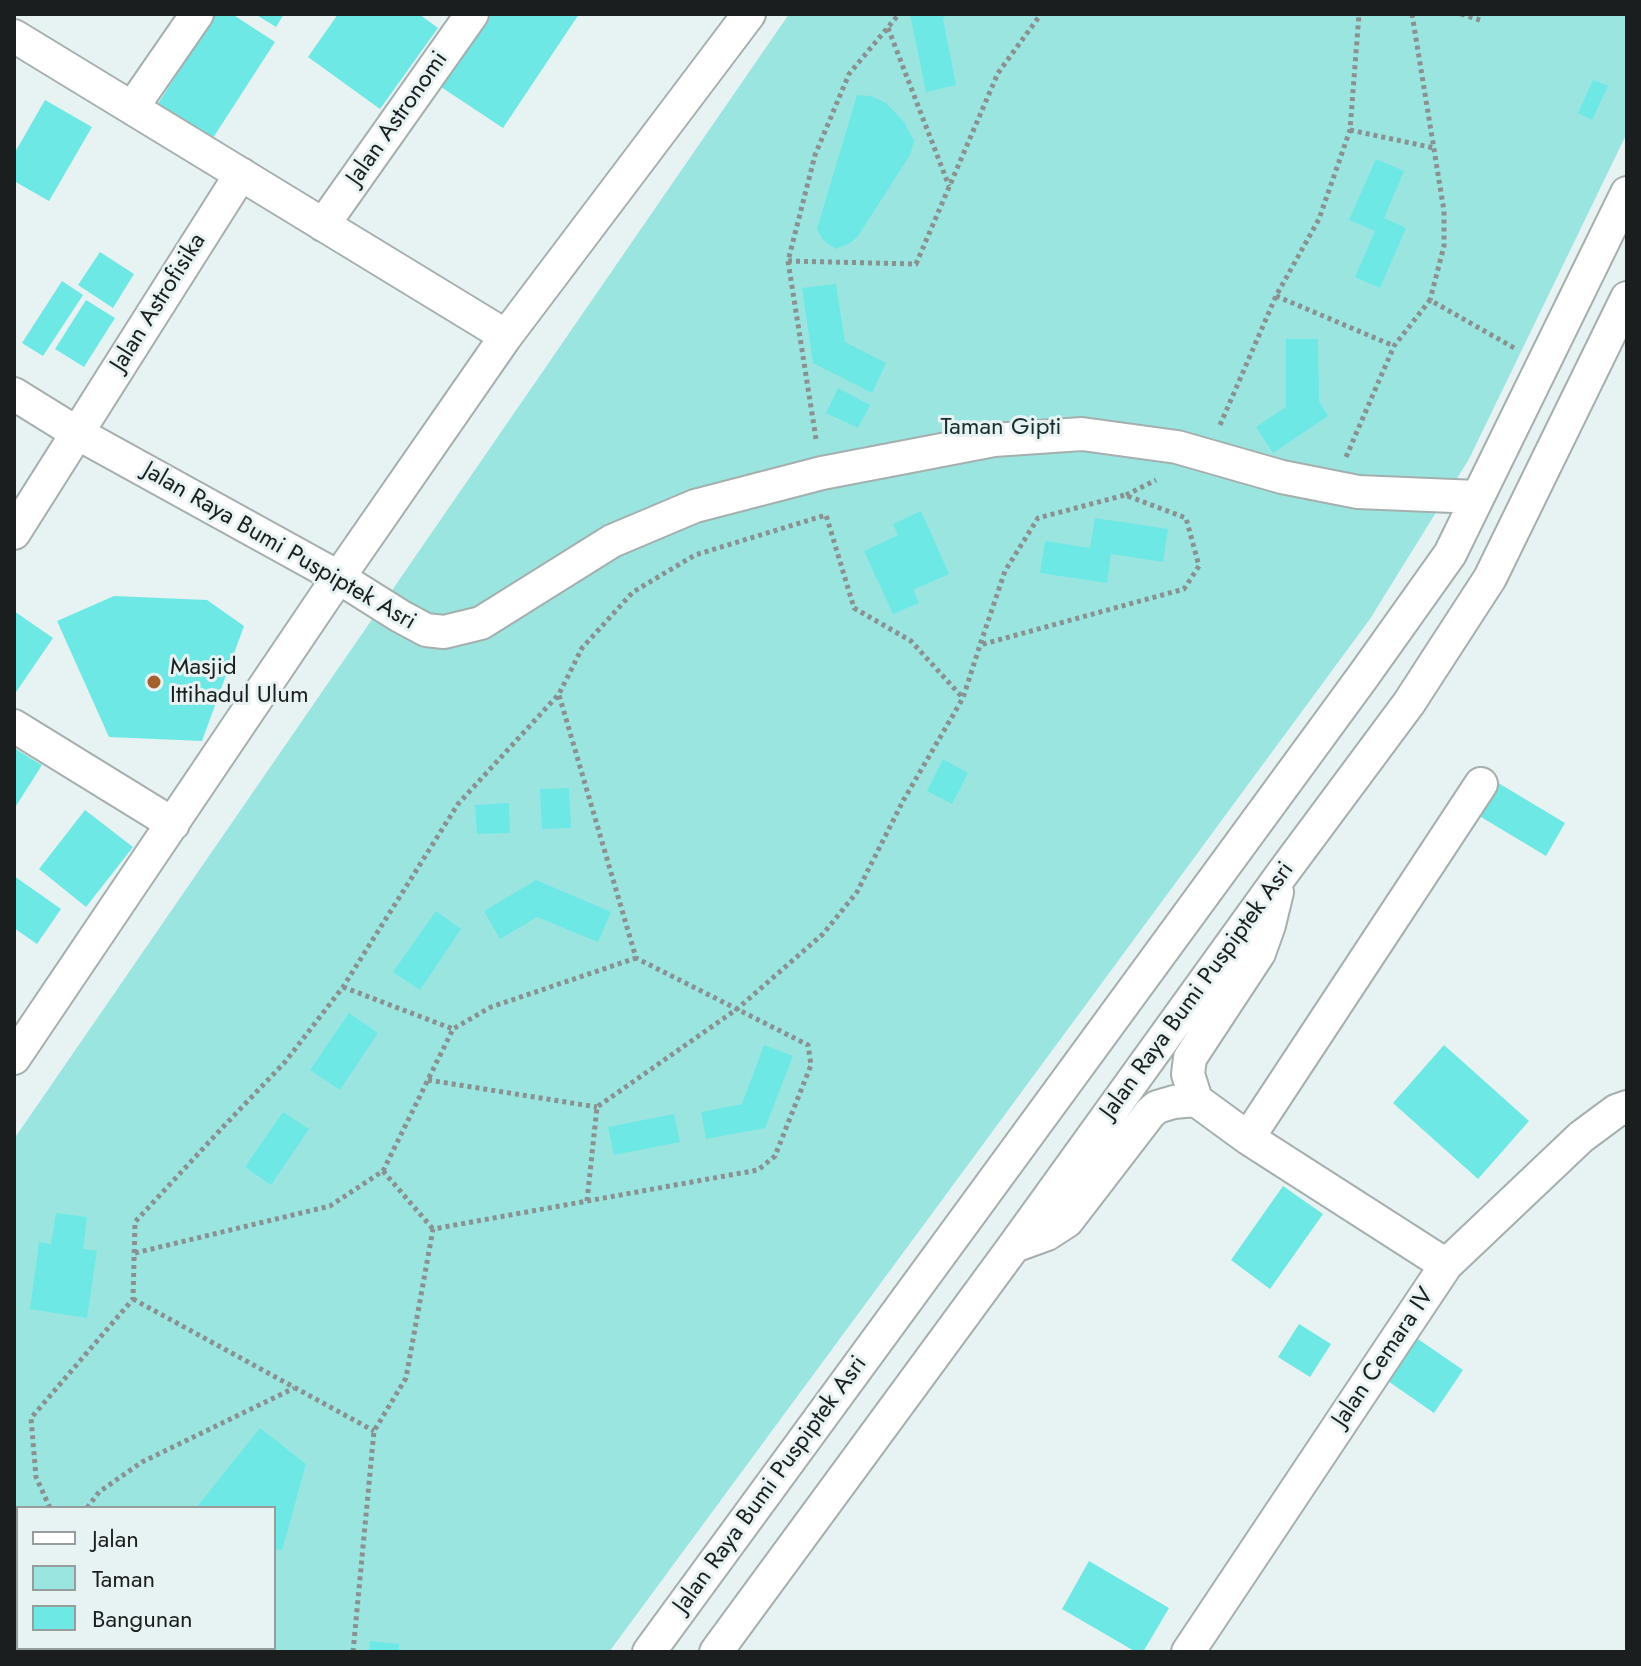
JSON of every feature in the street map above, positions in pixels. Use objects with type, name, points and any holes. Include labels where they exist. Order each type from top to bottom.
[{"type":"street","points":[[132,108],[197,14]]},
{"type":"street","name":"Jalan Astronomi","points":[[323,225],[472,14]]},
{"type":"street","points":[[14,1058],[338,577],[506,336],[749,14]]},
{"type":"street","points":[[14,36],[506,336]]},
{"type":"street","name":"Jalan Astrofisika","points":[[14,533],[241,174]]},
{"type":"street","name":"Jalan Raya Bumi Puspiptek Asri","points":[[649,1652],[1450,554],[1627,193]]},
{"type":"street","name":"Jalan Raya Bumi Puspiptek Asri","points":[[716,1652],[1409,703],[1490,578],[1627,298]]},
{"type":"street","points":[[1536,377],[1571,412]]},
{"type":"street","name":"Jalan Raya Bumi Puspiptek Asri","points":[[14,394],[77,433],[338,577],[426,630],[444,632],[481,623],[612,541],[695,506],[822,473],[994,440],[1082,434],[1177,447],[1282,477],[1358,492],[1477,497]]},
{"type":"street","points":[[14,726],[173,824]]},
{"type":"street","points":[[1248,1138],[1481,784]]},
{"type":"street","points":[[1282,874],[1259,953],[1190,1058],[1188,1074],[1196,1100],[1248,1138],[1446,1265]]},
{"type":"street","points":[[1014,1246],[1047,1234],[1067,1221],[1157,1107],[1196,1100]]},
{"type":"street","name":"Jalan Cemara IV","points":[[1188,1652],[1446,1265],[1581,1137],[1616,1111],[1627,1107]]},
{"type":"path","points":[[899,14],[849,74],[815,155],[788,261],[826,515],[854,608],[911,641],[963,698]]},
{"type":"path","points":[[788,261],[916,264],[998,73],[1041,14]]},
{"type":"path","points":[[1207,455],[1276,296],[1319,219],[1350,130],[1359,14]]},
{"type":"path","points":[[1333,487],[1394,346],[1430,300],[1444,246],[1444,211],[1412,14]]},
{"type":"path","points":[[1461,14],[1480,20]]},
{"type":"path","points":[[888,28],[949,186]]},
{"type":"path","points":[[1350,130],[1434,148]]},
{"type":"path","points":[[1276,296],[1394,346]]},
{"type":"path","points":[[1430,300],[1536,377]]},
{"type":"path","points":[[428,1080],[597,1107],[737,1009],[823,934],[857,892],[903,801],[963,698],[980,645],[1005,571],[1038,518],[1125,495],[1186,518],[1199,566],[1184,589],[980,645]]},
{"type":"path","points":[[49,1506],[36,1477],[31,1418],[133,1299],[135,1222],[285,1062],[343,987],[458,804],[559,694],[582,648],[633,592],[695,555],[826,515]]},
{"type":"path","points":[[559,694],[636,958]]},
{"type":"path","points":[[135,1253],[330,1206],[383,1171],[453,1029],[491,1007],[636,958],[808,1045],[811,1065],[775,1156],[758,1170],[433,1229]]},
{"type":"path","points":[[343,987],[453,1029]]},
{"type":"path","points":[[587,1201],[597,1107]]},
{"type":"path","points":[[383,1171],[433,1229]]},
{"type":"path","points":[[353,1652],[374,1431],[406,1378],[433,1229]]},
{"type":"path","points":[[133,1299],[374,1431]]},
{"type":"path","points":[[88,1506],[99,1492],[142,1462],[294,1388]]},
{"type":"green space","name":"Taman Gipti","points":[[789,14],[1627,14],[1627,133],[1469,459],[1370,619],[609,1652],[14,1652],[14,1139]]},
{"type":"building","points":[[216,14],[232,14],[275,42],[211,141],[157,105]]},
{"type":"building","points":[[255,14],[284,14],[276,27]]},
{"type":"building","points":[[338,14],[419,14],[438,28],[380,109],[308,57]]},
{"type":"building","points":[[489,14],[579,14],[503,128],[441,87]]},
{"type":"building","points":[[910,14],[947,14],[943,19],[956,85],[926,92]]},
{"type":"building","points":[[1593,80],[1608,86],[1592,120],[1578,113]]},
{"type":"building","points":[[857,95],[871,96],[886,103],[904,122],[914,141],[910,155],[858,236],[836,249],[823,240],[817,229]]},
{"type":"building","points":[[45,100],[92,127],[49,201],[14,181],[14,154]]},
{"type":"building","points":[[1376,159],[1404,171],[1384,218],[1406,228],[1380,288],[1355,277],[1375,231],[1349,220]]},
{"type":"building","points":[[100,252],[134,274],[113,308],[78,285]]},
{"type":"building","points":[[62,281],[83,295],[43,356],[22,343]]},
{"type":"building","points":[[836,284],[845,342],[886,363],[872,393],[813,363],[802,288]]},
{"type":"building","points":[[86,300],[115,318],[84,367],[55,349]]},
{"type":"building","points":[[1286,339],[1318,339],[1319,401],[1328,416],[1273,453],[1256,427],[1286,407]]},
{"type":"building","points":[[838,388],[870,405],[858,428],[826,413]]},
{"type":"building","points":[[921,511],[949,574],[913,590],[919,603],[893,614],[864,551],[898,535],[893,524]]},
{"type":"building","points":[[1095,518],[1168,529],[1163,562],[1111,554],[1107,583],[1040,573],[1045,541],[1090,548]]},
{"type":"building","name":"Masjid Ittihadul Ulum","points":[[114,596],[207,600],[244,626],[202,741],[109,737],[57,621]]},
{"type":"building","points":[[14,611],[53,638],[14,695]]},
{"type":"building","points":[[14,748],[42,765],[14,809]]},
{"type":"building","points":[[943,759],[968,773],[952,804],[927,791]]},
{"type":"building","points":[[1490,778],[1565,823],[1546,856],[1471,811]]},
{"type":"building","points":[[569,788],[571,828],[542,829],[540,789]]},
{"type":"building","points":[[509,803],[510,833],[477,834],[475,805]]},
{"type":"building","points":[[85,810],[133,847],[86,907],[39,869]]},
{"type":"building","points":[[14,876],[61,909],[37,944],[14,928]]},
{"type":"building","points":[[536,880],[611,912],[598,942],[537,917],[500,939],[484,911]]},
{"type":"building","points":[[436,911],[461,929],[420,990],[393,972]]},
{"type":"building","points":[[349,1013],[378,1033],[340,1090],[310,1070]]},
{"type":"building","points":[[764,1045],[793,1056],[765,1128],[706,1139],[701,1112],[742,1104]]},
{"type":"building","points":[[1444,1045],[1529,1121],[1478,1179],[1393,1103]]},
{"type":"building","points":[[283,1112],[309,1129],[271,1185],[245,1167]]},
{"type":"building","points":[[674,1114],[680,1142],[614,1155],[608,1127]]},
{"type":"building","points":[[1283,1186],[1323,1214],[1270,1289],[1231,1260]]},
{"type":"building","points":[[56,1213],[87,1217],[83,1249],[97,1251],[87,1318],[30,1309],[39,1242],[51,1244]]},
{"type":"building","points":[[1299,1324],[1331,1344],[1310,1377],[1278,1357]]},
{"type":"building","points":[[1415,1337],[1463,1370],[1434,1413],[1385,1379]]},
{"type":"building","points":[[260,1428],[306,1464],[282,1550],[276,1549],[276,1506],[198,1506]]},
{"type":"building","points":[[1089,1561],[1169,1608],[1143,1652],[1136,1652],[1062,1609]]},
{"type":"building","points":[[370,1641],[399,1644],[399,1652],[369,1652]]},
{"type":"place","name":"Masjid Ittihadul Ulum","points":[[154,682]]}]
